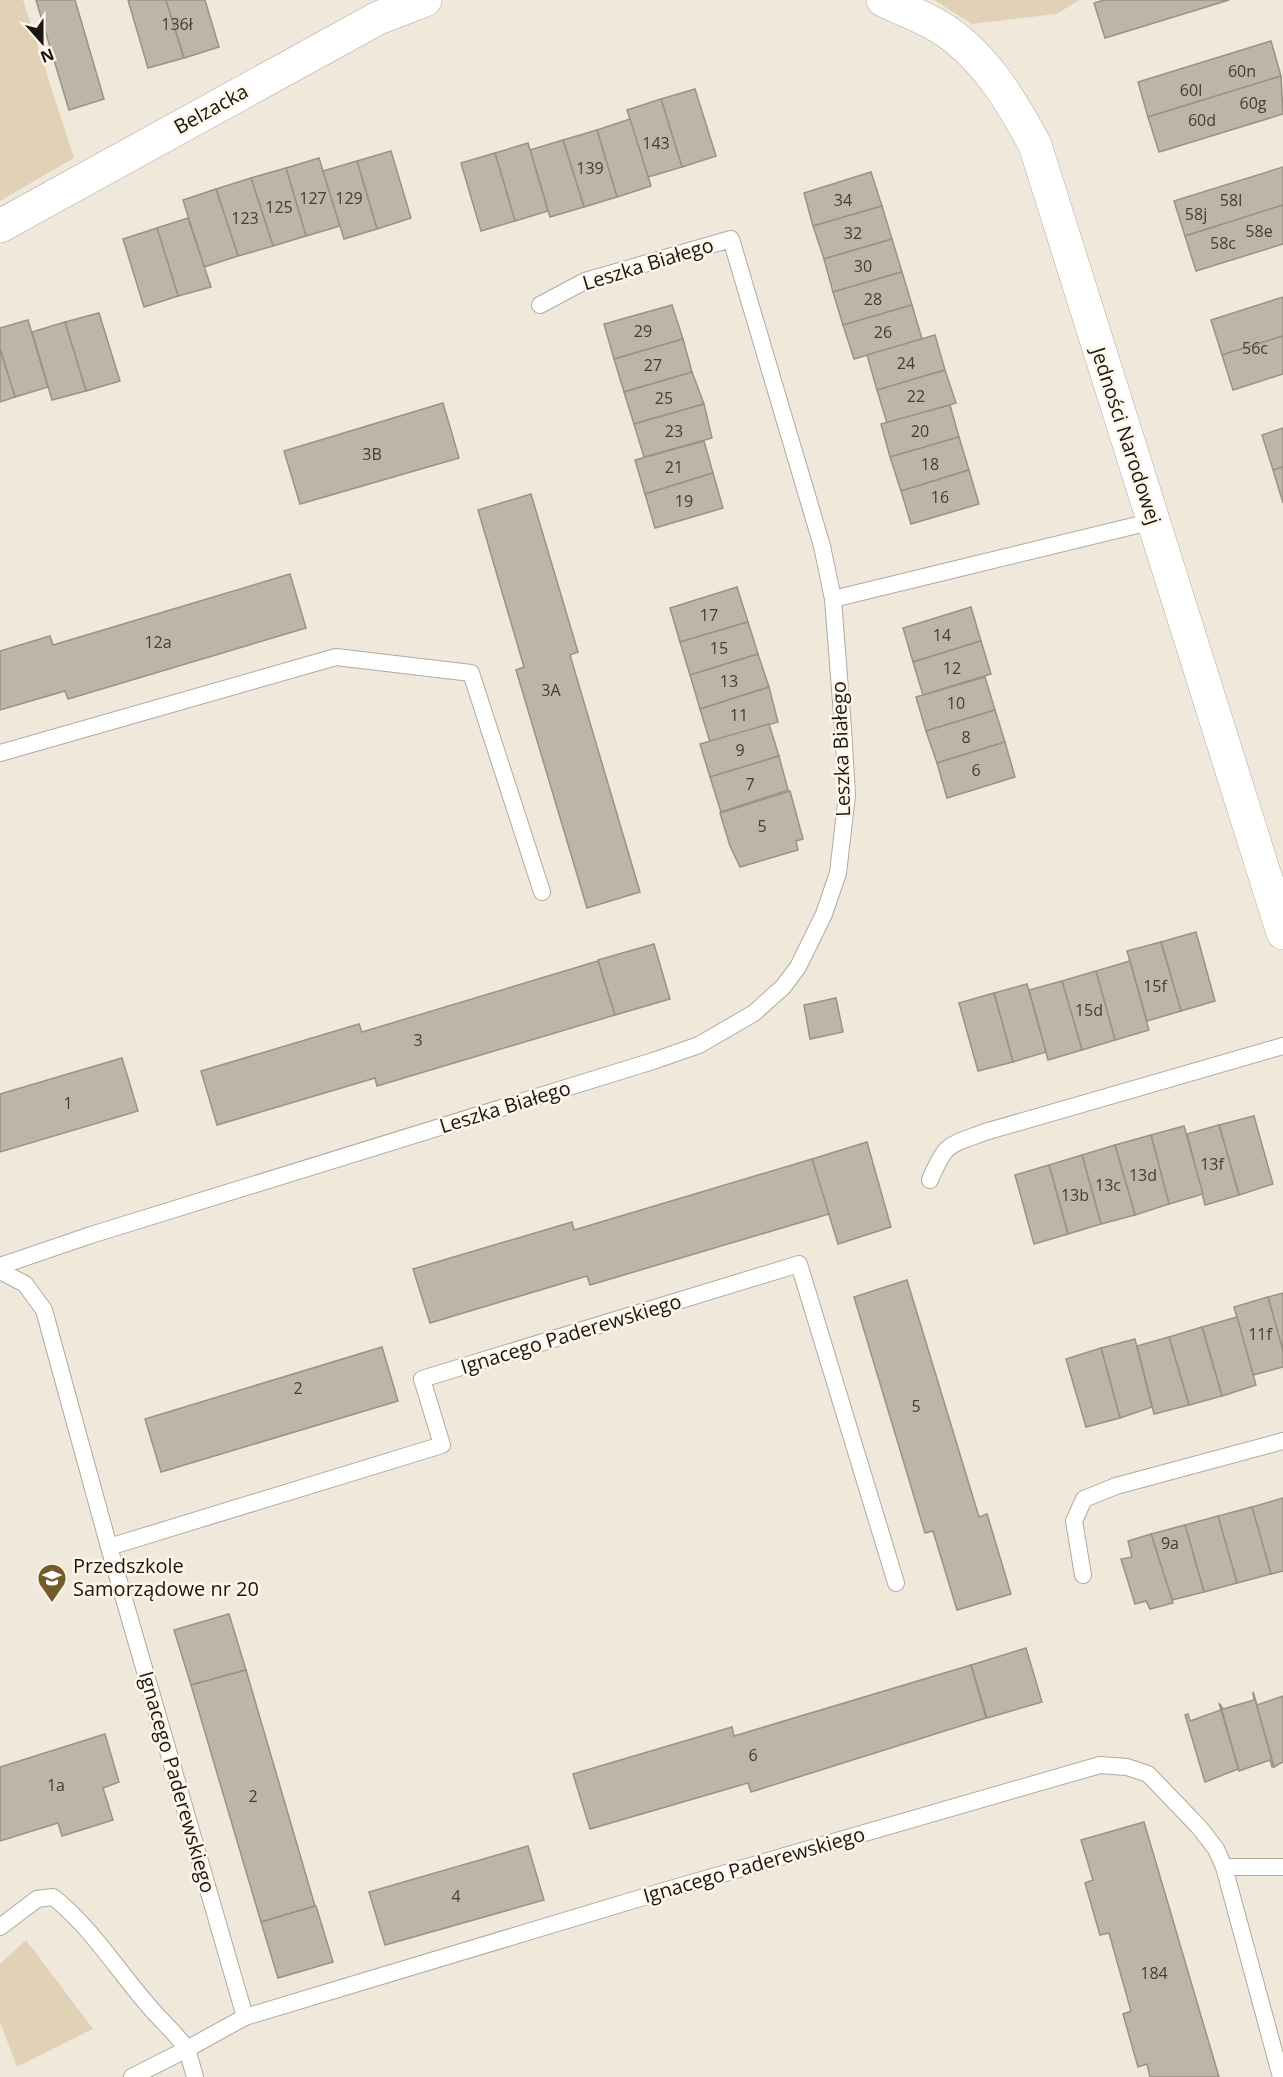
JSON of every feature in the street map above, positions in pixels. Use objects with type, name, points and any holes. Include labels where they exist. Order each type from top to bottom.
[{"type":"street","name":"Belzacka","points":[[0,226],[378,18],[425,0]]},
{"type":"street","name":"Jedności Narodowej","points":[[883,0],[939,27],[988,69],[1008,97],[1035,145],[1090,327],[1154,521],[1283,933]]},
{"type":"lane","name":"Leszka Białego","points":[[0,1266],[91,1235],[699,1045],[754,1013],[783,987],[798,967],[824,914],[838,873],[846,795],[833,599],[822,546],[731,238],[585,281],[540,306]]},
{"type":"lane","points":[[833,599],[1154,521]]},
{"type":"lane","points":[[0,753],[336,657],[471,673],[542,892]]},
{"type":"lane","points":[[930,1180],[943,1151],[958,1142],[985,1132],[1283,1046]]},
{"type":"lane","name":"Ignacego Paderewskiego","points":[[109,1547],[442,1445],[422,1379],[799,1264],[896,1583]]},
{"type":"lane","name":"Ignacego Paderewskiego","points":[[0,1271],[25,1284],[44,1310],[109,1547],[245,2017]]},
{"type":"lane","points":[[1083,1575],[1074,1521],[1084,1499],[1116,1486],[1283,1441]]},
{"type":"lane","name":"Ignacego Paderewskiego","points":[[132,2077],[245,2017],[667,1890],[1100,1765],[1127,1767],[1148,1774],[1199,1827],[1216,1849],[1224,1867],[1281,2077]]},
{"type":"lane","points":[[1224,1867],[1283,1867]]},
{"type":"lane","points":[[0,1927],[37,1899],[53,1898],[73,1913],[149,2007],[175,2033],[187,2049],[195,2077]]},
{"type":"shaded area","points":[[0,0],[23,0],[74,158],[0,201]]},
{"type":"shaded area","points":[[934,0],[1080,0],[1056,14],[972,24]]},
{"type":"shaded area","points":[[26,1940],[93,2029],[17,2067],[0,2022],[0,1964]]},
{"type":"building","points":[[36,0],[75,0],[104,99],[69,110]]},
{"type":"building","points":[[128,0],[166,0],[184,58],[148,68]]},
{"type":"building","points":[[166,0],[205,0],[219,47],[184,58]]},
{"type":"building","points":[[1104,0],[1229,0],[1105,38],[1094,3]]},
{"type":"building","points":[[1271,41],[1281,76],[1148,117],[1138,82]]},
{"type":"building","points":[[1281,76],[1283,114],[1159,152],[1148,117]]},
{"type":"building","points":[[695,89],[716,156],[682,167],[661,99]]},
{"type":"building","points":[[661,99],[682,167],[648,177],[627,110]]},
{"type":"building","points":[[630,119],[651,186],[617,197],[597,130]]},
{"type":"building","points":[[597,130],[617,197],[584,207],[563,140]]},
{"type":"building","points":[[563,140],[584,207],[550,217],[530,150]]},
{"type":"building","points":[[528,143],[548,211],[515,221],[495,153]]},
{"type":"building","points":[[391,151],[411,218],[377,229],[357,161]]},
{"type":"building","points":[[495,153],[515,221],[481,231],[461,163]]},
{"type":"building","points":[[319,158],[340,226],[306,236],[286,168]]},
{"type":"building","points":[[357,161],[377,229],[344,239],[323,171]]},
{"type":"building","points":[[1283,167],[1283,205],[1185,236],[1174,201]]},
{"type":"building","points":[[286,168],[306,236],[273,246],[251,178]]},
{"type":"building","points":[[871,172],[882,206],[813,226],[804,193]]},
{"type":"building","points":[[251,178],[273,246],[238,256],[216,189]]},
{"type":"building","points":[[216,189],[238,256],[204,267],[183,200]]},
{"type":"building","points":[[1283,205],[1283,244],[1196,271],[1185,236]]},
{"type":"building","points":[[882,206],[892,239],[824,259],[813,226]]},
{"type":"building","points":[[188,218],[211,287],[178,296],[157,228]]},
{"type":"building","points":[[157,228],[178,296],[144,307],[123,239]]},
{"type":"building","points":[[892,239],[902,272],[833,292],[824,259]]},
{"type":"building","points":[[902,272],[912,305],[843,325],[833,292]]},
{"type":"building","points":[[1283,297],[1283,336],[1222,355],[1211,320]]},
{"type":"building","points":[[672,305],[683,339],[614,359],[604,324]]},
{"type":"building","points":[[912,305],[922,339],[854,359],[843,325]]},
{"type":"building","points":[[99,313],[120,381],[86,391],[65,322]]},
{"type":"building","points":[[28,320],[48,387],[15,397],[0,349],[0,328]]},
{"type":"building","points":[[65,322],[86,391],[52,400],[32,332]]},
{"type":"building","points":[[935,335],[945,370],[877,390],[867,355]]},
{"type":"building","points":[[1283,336],[1283,374],[1233,390],[1222,355]]},
{"type":"building","points":[[683,339],[692,372],[624,392],[614,359]]},
{"type":"building","points":[[0,349],[15,397],[0,402]]},
{"type":"building","points":[[945,370],[956,403],[887,423],[877,390]]},
{"type":"building","points":[[692,372],[704,404],[634,424],[624,392]]},
{"type":"building","points":[[443,403],[459,458],[300,504],[284,451]]},
{"type":"building","points":[[704,404],[712,438],[644,457],[634,424]]},
{"type":"building","points":[[950,405],[959,437],[890,457],[881,424]]},
{"type":"building","points":[[1283,428],[1283,467],[1273,470],[1262,435]]},
{"type":"building","points":[[959,437],[969,470],[901,491],[890,457]]},
{"type":"building","points":[[704,441],[713,473],[645,494],[635,460]]},
{"type":"building","points":[[1283,467],[1283,503],[1273,470]]},
{"type":"building","points":[[969,470],[979,504],[911,524],[901,491]]},
{"type":"building","points":[[713,473],[723,508],[655,528],[645,494]]},
{"type":"building","points":[[531,494],[578,652],[570,655],[640,892],[587,908],[516,670],[524,667],[478,510]]},
{"type":"building","points":[[290,574],[306,628],[68,699],[65,691],[0,710],[0,651],[50,636],[53,645]]},
{"type":"building","points":[[737,587],[748,622],[680,642],[670,608]]},
{"type":"building","points":[[971,607],[981,641],[913,662],[903,628]]},
{"type":"building","points":[[748,622],[758,654],[690,675],[680,642]]},
{"type":"building","points":[[981,641],[991,674],[923,695],[913,662]]},
{"type":"building","points":[[758,654],[769,687],[700,709],[690,675]]},
{"type":"building","points":[[985,677],[995,710],[926,731],[916,697]]},
{"type":"building","points":[[769,687],[778,722],[710,742],[700,709]]},
{"type":"building","points":[[995,710],[1005,742],[937,763],[926,731]]},
{"type":"building","points":[[769,724],[779,756],[710,777],[700,744]]},
{"type":"building","points":[[1005,742],[1015,777],[947,798],[937,763]]},
{"type":"building","points":[[779,756],[788,790],[721,812],[710,777]]},
{"type":"building","points":[[790,791],[803,839],[796,841],[798,850],[740,867],[730,846],[720,813]]},
{"type":"building","points":[[1196,932],[1215,1001],[1181,1011],[1161,942]]},
{"type":"building","points":[[1161,942],[1181,1011],[1147,1021],[1127,951]]},
{"type":"building","points":[[654,944],[670,999],[615,1015],[598,960]]},
{"type":"building","points":[[598,961],[615,1015],[377,1086],[375,1078],[217,1125],[201,1071],[359,1024],[362,1032]]},
{"type":"building","points":[[1130,961],[1149,1030],[1115,1040],[1096,971]]},
{"type":"building","points":[[1096,971],[1115,1040],[1082,1050],[1062,981]]},
{"type":"building","points":[[1062,981],[1082,1050],[1048,1060],[1029,990]]},
{"type":"building","points":[[1027,984],[1046,1052],[1013,1062],[994,993]]},
{"type":"building","points":[[994,993],[1013,1062],[978,1071],[959,1003]]},
{"type":"building","points":[[836,998],[843,1032],[810,1039],[804,1005]]},
{"type":"building","points":[[122,1058],[138,1111],[0,1152],[0,1094]]},
{"type":"building","points":[[1254,1116],[1273,1184],[1239,1195],[1219,1125]]},
{"type":"building","points":[[1219,1125],[1239,1195],[1205,1205],[1187,1134]]},
{"type":"building","points":[[1184,1126],[1203,1194],[1169,1204],[1151,1135]]},
{"type":"building","points":[[1151,1135],[1169,1204],[1135,1215],[1115,1145]]},
{"type":"building","points":[[867,1142],[891,1227],[838,1244],[812,1159]]},
{"type":"building","points":[[1115,1145],[1135,1215],[1101,1224],[1082,1155]]},
{"type":"building","points":[[1082,1155],[1101,1224],[1068,1234],[1049,1165]]},
{"type":"building","points":[[812,1159],[829,1214],[590,1285],[587,1276],[430,1323],[413,1269],[572,1222],[574,1230]]},
{"type":"building","points":[[1049,1165],[1068,1234],[1034,1244],[1015,1175]]},
{"type":"building","points":[[907,1280],[979,1517],[987,1514],[1011,1594],[957,1610],[933,1531],[925,1533],[854,1297]]},
{"type":"building","points":[[1283,1293],[1283,1351],[1268,1297]]},
{"type":"building","points":[[1268,1297],[1283,1351],[1283,1367],[1253,1375],[1234,1307]]},
{"type":"building","points":[[1237,1317],[1256,1385],[1222,1396],[1202,1327]]},
{"type":"building","points":[[1202,1327],[1222,1396],[1189,1405],[1169,1337]]},
{"type":"building","points":[[1169,1337],[1189,1405],[1154,1414],[1137,1346]]},
{"type":"building","points":[[1135,1339],[1152,1407],[1120,1418],[1101,1348]]},
{"type":"building","points":[[382,1347],[398,1401],[161,1472],[145,1419]]},
{"type":"building","points":[[1101,1348],[1120,1418],[1086,1427],[1066,1359]]},
{"type":"building","points":[[1283,1498],[1283,1571],[1271,1574],[1252,1507]]},
{"type":"building","points":[[1252,1507],[1271,1574],[1237,1583],[1218,1516]]},
{"type":"building","points":[[1218,1516],[1237,1583],[1204,1592],[1185,1525]]},
{"type":"building","points":[[1185,1525],[1204,1592],[1172,1600],[1151,1534]]},
{"type":"building","points":[[1151,1534],[1173,1603],[1150,1609],[1146,1601],[1135,1604],[1121,1559],[1132,1557],[1128,1541]]},
{"type":"building","points":[[229,1614],[246,1670],[191,1685],[174,1630]]},
{"type":"building","points":[[1026,1648],[1042,1702],[987,1718],[971,1665]]},
{"type":"building","points":[[971,1665],[986,1718],[751,1792],[748,1783],[590,1829],[573,1774],[732,1727],[734,1736]]},
{"type":"building","points":[[246,1670],[315,1906],[261,1922],[191,1685]]},
{"type":"building","points":[[1253,1692],[1274,1767],[1270,1760],[1239,1771],[1220,1704],[1223,1709],[1254,1700]]},
{"type":"building","points":[[1253,1692],[1257,1705],[1283,1696],[1283,1762],[1274,1767]]},
{"type":"building","points":[[1219,1703],[1239,1771],[1238,1769],[1205,1782],[1185,1715],[1188,1714],[1190,1721],[1221,1710]]},
{"type":"building","points":[[105,1734],[119,1782],[103,1788],[113,1820],[62,1836],[58,1823],[0,1841],[0,1767]]},
{"type":"building","points":[[1144,1822],[1219,2077],[1150,2077],[1147,2064],[1138,2067],[1123,2014],[1131,2011],[1109,1933],[1100,1935],[1085,1883],[1093,1880],[1081,1840]]},
{"type":"building","points":[[528,1846],[544,1900],[385,1945],[369,1892]]},
{"type":"building","points":[[316,1906],[333,1962],[278,1978],[261,1922]]},
{"type":"place","name":"Przedszkole Samorządowe nr 20","points":[[52,1604]]}]
